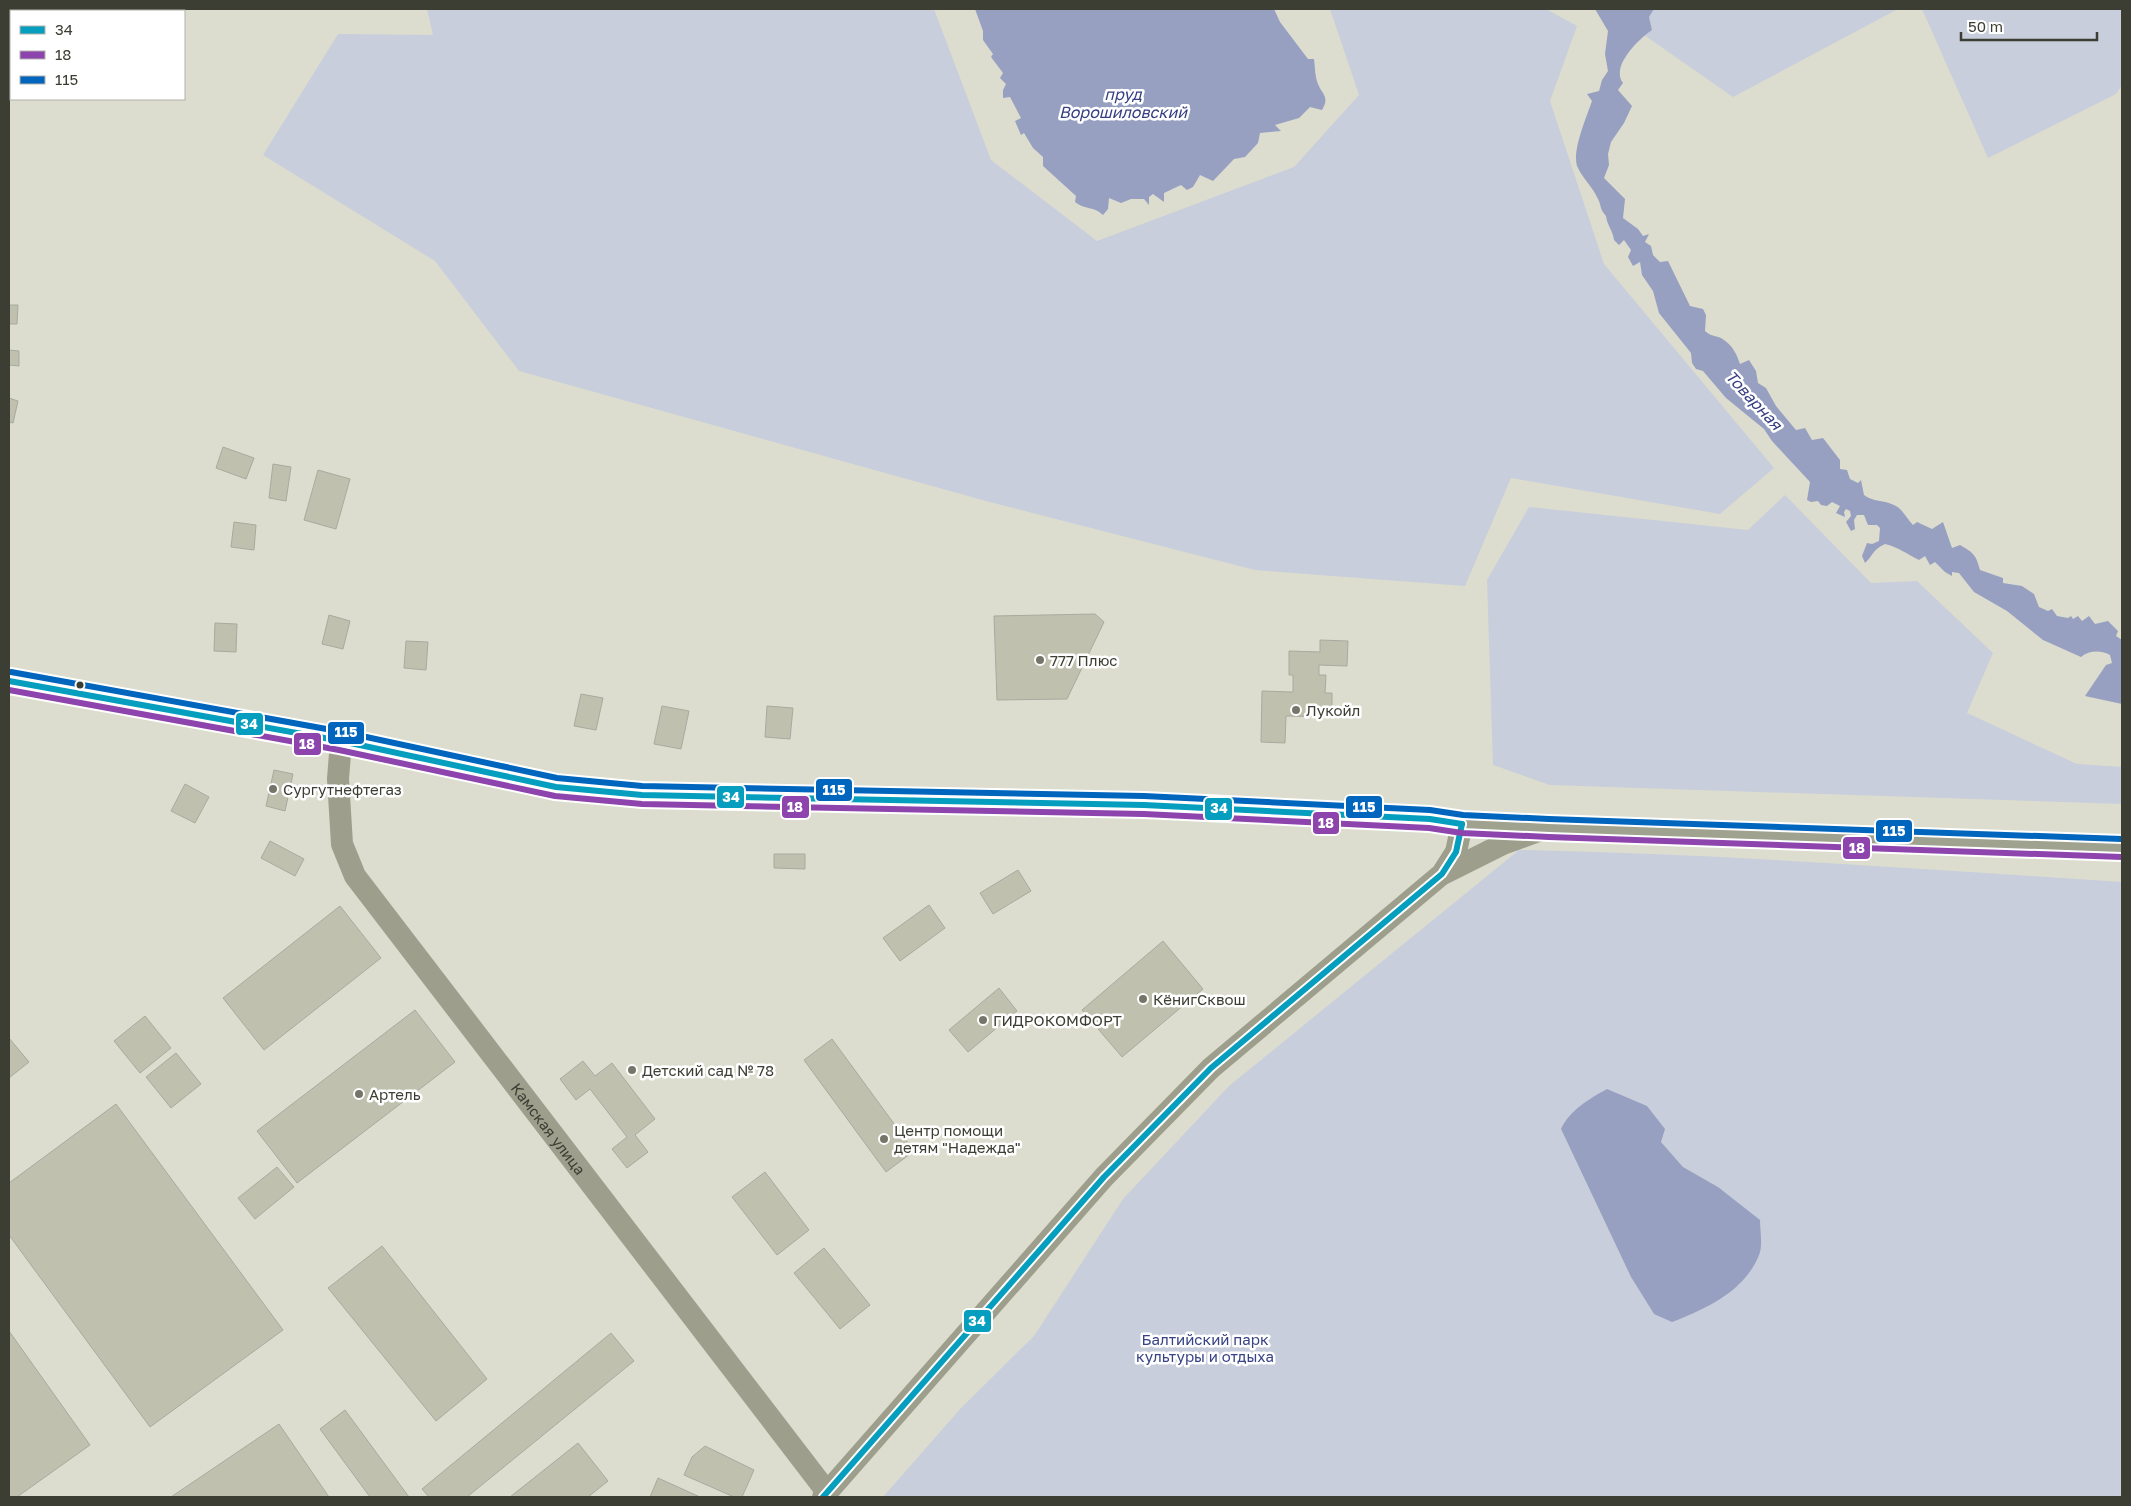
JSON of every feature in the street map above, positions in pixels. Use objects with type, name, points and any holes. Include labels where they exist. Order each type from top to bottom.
[{"type":"main road","points":[[9,681],[157,709],[192,712],[341,741],[556,787],[642,795],[1144,805],[1430,818],[1462,824],[1549,828],[2122,848]]},
{"type":"main road","name":"Камская улица","points":[[341,741],[339,790],[342,844],[355,876],[825,1495],[1104,1177],[1211,1068],[1442,874],[1456,852],[1462,824]]},
{"type":"main road","points":[[1442,874],[1503,844],[1549,828]]},
{"type":"green space","points":[[53,9],[178,9],[177,10]]},
{"type":"green space","points":[[427,9],[934,9],[991,160],[1097,241],[1294,167],[1359,95],[1330,9],[1546,9],[1577,26],[1550,101],[1604,264],[1774,468],[1720,514],[1511,478],[1465,586],[1255,570],[986,501],[519,371],[435,261],[263,155],[338,34],[433,35]]},
{"type":"green space","points":[[1654,9],[1898,9],[1733,97],[1644,35],[1652,30],[1649,17]]},
{"type":"green space","points":[[1922,9],[2122,9],[2122,85],[2116,94],[1988,158]]},
{"type":"green space","points":[[1785,495],[1871,583],[1917,581],[1993,653],[1967,713],[2077,764],[2122,767],[2122,804],[1550,785],[1493,765],[1487,580],[1529,507],[1748,530]]},
{"type":"green space","name":"Балтийский парк культуры и отдыха","points":[[1519,850],[1746,858],[2122,882],[2122,1497],[883,1497],[961,1408],[1034,1336],[1123,1199],[1229,1086]],"holes":[[[1561,1129],[1661,1142],[1683,1167],[1718,1187],[1739,1285],[1695,1313],[1654,1314],[1631,1277]]]},
{"type":"water","name":"пруд Ворошиловский","points":[[975,9],[1274,9],[1280,22],[1308,59],[1314,59],[1317,81],[1325,99],[1324,106],[1322,110],[1310,107],[1299,118],[1275,125],[1281,131],[1260,133],[1258,143],[1245,157],[1234,159],[1213,181],[1200,175],[1193,187],[1187,190],[1181,185],[1164,193],[1164,202],[1153,194],[1149,197],[1149,205],[1144,199],[1131,199],[1121,203],[1109,198],[1108,209],[1103,215],[1096,210],[1075,202],[1076,196],[1043,166],[1043,157],[1033,148],[1024,133],[1021,135],[1015,121],[1021,118],[1010,97],[1003,98],[1003,90],[1006,84],[1000,78],[1003,73],[991,57],[993,54],[983,40],[983,31]]},
{"type":"water","name":"Товарная","points":[[1595,9],[1654,9],[1649,17],[1652,30],[1628,53],[1620,69],[1623,83],[1618,90],[1632,106],[1624,123],[1611,142],[1608,154],[1609,165],[1604,178],[1625,199],[1623,218],[1638,229],[1643,236],[1649,234],[1645,242],[1651,246],[1653,255],[1660,262],[1668,261],[1690,306],[1703,309],[1706,315],[1705,331],[1727,342],[1738,357],[1740,364],[1749,360],[1756,371],[1758,383],[1766,388],[1776,406],[1796,430],[1805,428],[1812,440],[1823,438],[1840,460],[1840,469],[1847,470],[1850,479],[1858,483],[1861,480],[1864,495],[1871,499],[1897,506],[1913,525],[1917,522],[1932,529],[1943,522],[1952,548],[1960,545],[1974,555],[1980,570],[2003,578],[2003,583],[2022,586],[2034,594],[2039,607],[2048,611],[2052,609],[2057,616],[2068,618],[2071,616],[2073,619],[2078,616],[2082,621],[2089,616],[2095,624],[2108,621],[2118,631],[2116,636],[2122,640],[2122,704],[2085,696],[2106,665],[2112,663],[2110,655],[2096,652],[2088,653],[2081,657],[2043,640],[2007,611],[1974,592],[1959,573],[1952,572],[1952,576],[1935,562],[1930,565],[1925,556],[1919,560],[1885,544],[1875,551],[1865,563],[1862,556],[1867,543],[1872,544],[1879,541],[1880,528],[1877,525],[1868,525],[1864,515],[1857,515],[1854,520],[1855,529],[1851,531],[1846,522],[1851,516],[1850,511],[1846,509],[1844,512],[1845,517],[1836,513],[1840,506],[1832,502],[1827,506],[1821,505],[1818,501],[1811,502],[1807,500],[1810,482],[1772,441],[1764,429],[1726,398],[1703,371],[1696,369],[1692,363],[1691,353],[1659,313],[1653,291],[1642,275],[1640,262],[1633,266],[1628,257],[1631,250],[1624,240],[1619,245],[1614,240],[1596,195],[1577,166],[1578,142],[1592,101],[1587,94],[1599,91],[1602,80],[1608,71],[1605,54],[1608,31]]},
{"type":"water","points":[[1607,1089],[1647,1106],[1665,1129],[1661,1142],[1683,1167],[1718,1187],[1760,1220],[1761,1243],[1759,1255],[1753,1268],[1744,1279],[1734,1289],[1711,1305],[1672,1322],[1654,1314],[1631,1277],[1561,1129],[1569,1116],[1587,1101]]},
{"type":"building","points":[[9,305],[18,305],[17,324],[9,324]]},
{"type":"building","points":[[9,350],[19,351],[19,366],[9,365]]},
{"type":"building","points":[[9,398],[18,401],[13,423],[9,422]]},
{"type":"building","points":[[223,447],[254,458],[246,479],[216,468]]},
{"type":"building","points":[[273,464],[291,467],[286,501],[269,498]]},
{"type":"building","points":[[318,470],[350,479],[336,529],[304,520]]},
{"type":"building","points":[[234,522],[256,525],[254,550],[231,547]]},
{"type":"building","name":"777 Плюс","points":[[1095,614],[1104,622],[1067,699],[997,700],[994,616]]},
{"type":"building","points":[[329,615],[350,621],[343,649],[322,644]]},
{"type":"building","points":[[215,623],[237,624],[236,652],[214,651]]},
{"type":"building","points":[[1320,640],[1348,641],[1347,666],[1319,665],[1319,675],[1326,675],[1325,693],[1332,693],[1332,717],[1286,716],[1285,743],[1261,742],[1262,691],[1293,692],[1293,675],[1289,675],[1289,651],[1320,652]]},
{"type":"building","points":[[406,641],[428,642],[426,670],[404,668]]},
{"type":"building","points":[[581,694],[603,698],[596,730],[574,726]]},
{"type":"building","points":[[662,706],[689,711],[681,749],[654,744]]},
{"type":"building","points":[[767,706],[793,708],[790,739],[765,737]]},
{"type":"building","points":[[274,770],[293,774],[285,811],[266,806]]},
{"type":"building","points":[[185,784],[209,797],[195,823],[171,811]]},
{"type":"building","points":[[270,841],[304,859],[295,876],[261,858]]},
{"type":"building","points":[[774,854],[805,854],[805,869],[774,868]]},
{"type":"building","points":[[1018,870],[1031,891],[993,914],[980,893]]},
{"type":"building","points":[[929,905],[945,928],[900,961],[883,938]]},
{"type":"building","points":[[340,906],[381,958],[264,1050],[223,998]]},
{"type":"building","name":"КёнигСквош","points":[[1163,941],[1203,989],[1122,1057],[1082,1010]]},
{"type":"building","name":"ГИДРОКОМФОРТ","points":[[999,988],[1017,1011],[968,1052],[949,1030]]},
{"type":"building","points":[[415,1010],[455,1062],[297,1183],[257,1131]]},
{"type":"building","points":[[145,1016],[171,1048],[140,1073],[114,1041]]},
{"type":"building","points":[[9,1038],[29,1062],[9,1078]]},
{"type":"building","points":[[832,1039],[914,1151],[886,1172],[804,1060]]},
{"type":"building","points":[[176,1053],[201,1084],[171,1108],[146,1077]]},
{"type":"building","points":[[583,1061],[595,1076],[612,1063],[655,1119],[635,1135],[648,1152],[627,1168],[612,1149],[627,1137],[590,1089],[576,1100],[560,1079]]},
{"type":"building","points":[[116,1104],[283,1330],[150,1427],[9,1235],[9,1183]]},
{"type":"building","points":[[277,1167],[294,1187],[255,1219],[238,1198]]},
{"type":"building","points":[[765,1172],[809,1230],[777,1255],[732,1197]]},
{"type":"building","points":[[382,1246],[487,1379],[436,1421],[328,1288]]},
{"type":"building","points":[[824,1248],[870,1305],[840,1329],[794,1273]]},
{"type":"building","points":[[9,1331],[90,1445],[17,1497],[9,1497]]},
{"type":"building","points":[[611,1333],[634,1361],[467,1497],[429,1497],[422,1489]]},
{"type":"building","points":[[345,1410],[409,1497],[370,1497],[320,1429]]},
{"type":"building","points":[[279,1424],[329,1497],[171,1497]]},
{"type":"building","points":[[578,1443],[608,1481],[588,1497],[510,1497]]},
{"type":"building","points":[[705,1446],[754,1470],[742,1497],[734,1497],[684,1475],[692,1457]]},
{"type":"building","points":[[658,1478],[700,1497],[650,1497]]},
{"type":"transit line","name":"115","points":[[11,672],[343,732],[557,778],[642,786],[1144,796],[1430,810],[1463,815],[1549,819],[2122,839]]},
{"type":"transit line","name":"34","points":[[9,681],[341,741],[556,787],[642,795],[1144,805],[1430,819],[1462,824]]},
{"type":"transit line","name":"18","points":[[9,690],[339,750],[555,796],[642,804],[1144,814],[1429,828],[1462,833],[1549,837],[2122,857]]},
{"type":"transit line","name":"34","points":[[823,1497],[1104,1177],[1211,1068],[1442,874],[1456,852],[1462,824]]},
{"type":"place","name":"777 Плюс","points":[[1040,660]]},
{"type":"place","name":"Лукойл","points":[[1296,710]]},
{"type":"place","name":"Сургутнефтегаз","points":[[273,789]]},
{"type":"place","name":"КёнигСквош","points":[[1143,999]]},
{"type":"place","name":"ГИДРОКОМФОРТ","points":[[983,1020]]},
{"type":"place","name":"Детский сад № 78","points":[[632,1070]]},
{"type":"place","name":"Артель","points":[[359,1094]]},
{"type":"place","name":"Центр помощи детям \"Надежда\"","points":[[884,1139]]}]
